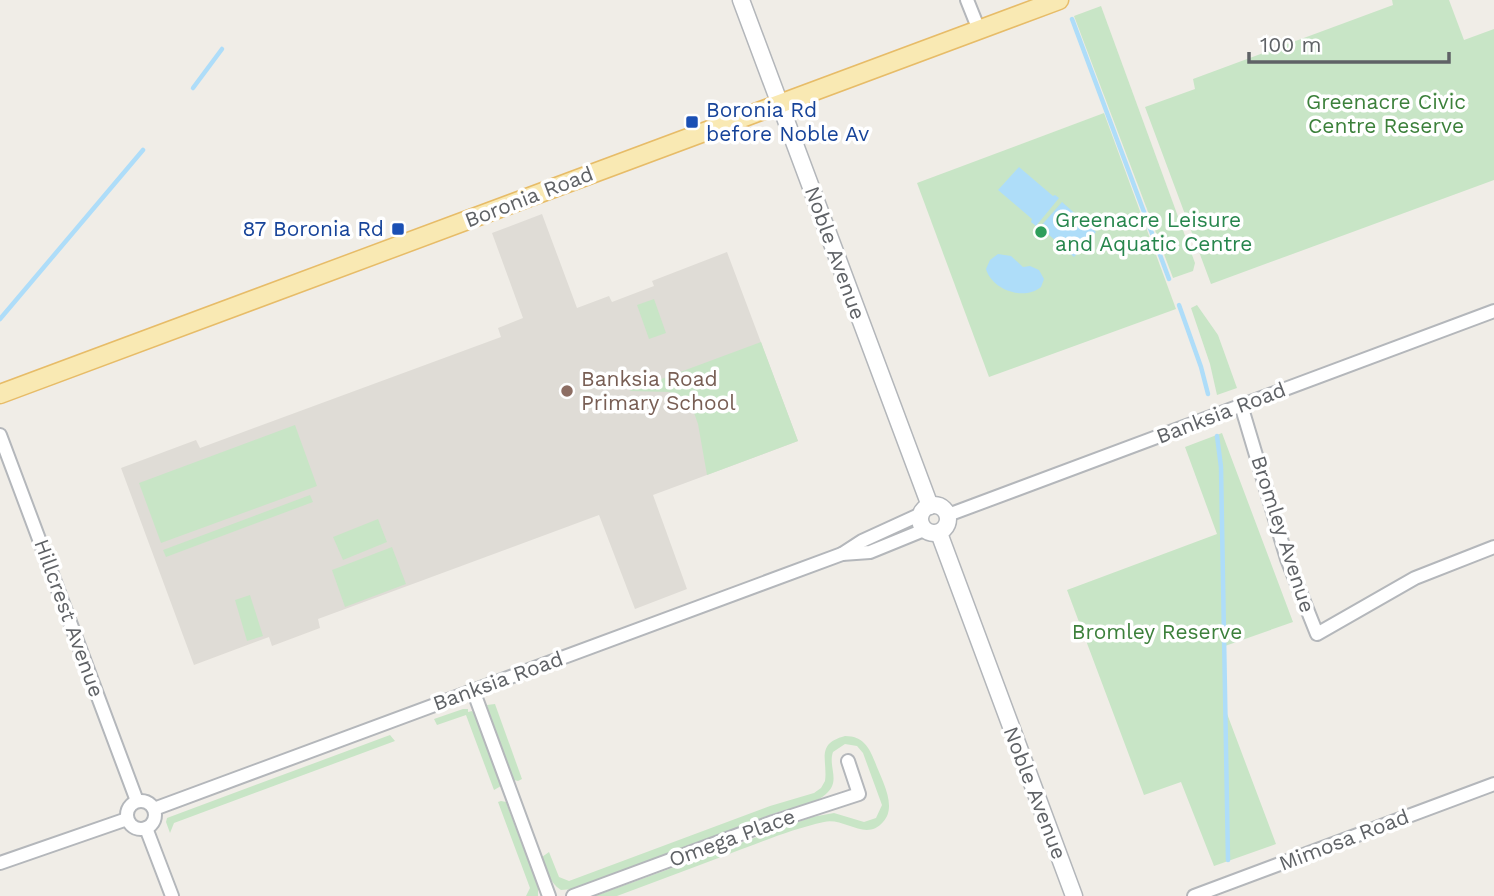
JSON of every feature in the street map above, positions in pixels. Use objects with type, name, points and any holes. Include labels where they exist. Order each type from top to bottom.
[{"type":"main road","name":"Boronia Road","points":[[0,394],[1059,0]]},
{"type":"street","name":"Noble Avenue","points":[[741,0],[928,521],[1074,896]]},
{"type":"street","points":[[967,0],[979,30]]},
{"type":"street","name":"Banksia Road","points":[[948,515],[1494,311]]},
{"type":"street","name":"Bromley Avenue","points":[[1241,405],[1287,559],[1317,634],[1415,578],[1494,547]]},
{"type":"street","name":"Hillcrest Avenue","points":[[0,435],[137,801]]},
{"type":"street","points":[[928,521],[946,528],[948,515]]},
{"type":"street","name":"Banksia Road","points":[[154,809],[842,554],[870,552],[928,521]]},
{"type":"street","points":[[473,690],[549,896]]},
{"type":"street","name":"Omega Place","points":[[573,896],[773,822],[859,794],[848,761]]},
{"type":"street","name":"Mimosa Road","points":[[1196,896],[1494,784]]},
{"type":"street","points":[[137,801],[145,801],[154,809],[153,822],[146,828],[137,829],[127,819],[127,810],[137,801]]},
{"type":"street","points":[[0,863],[127,819]]},
{"type":"street","points":[[146,828],[172,896]]},
{"type":"shaded area","name":"Banksia Road Primary School","points":[[542,214],[577,308],[609,296],[612,302],[654,286],[652,281],[727,252],[798,441],[653,495],[687,589],[635,609],[599,515],[318,619],[320,628],[272,646],[269,637],[194,665],[121,468],[196,440],[200,448],[501,337],[498,328],[523,318],[492,233]]},
{"type":"green space","name":"Greenacre Civic Centre Reserve","points":[[1392,0],[1449,0],[1464,40],[1494,29],[1494,180],[1211,284],[1145,107],[1195,89],[1193,79],[1393,5]]},
{"type":"green space","points":[[1101,6],[1195,263],[1193,271],[1173,278],[1074,16]]},
{"type":"green space","name":"Greenacre Leisure and Aquatic Centre","points":[[1104,113],[1176,309],[989,377],[917,183]]},
{"type":"green space","points":[[654,299],[666,333],[649,339],[637,305]]},
{"type":"green space","points":[[1197,305],[1218,335],[1237,388],[1217,395],[1210,364],[1191,308]]},
{"type":"green space","points":[[761,342],[798,441],[707,475],[698,424],[689,399],[669,392],[629,391]]},
{"type":"green space","points":[[295,425],[317,486],[161,543],[139,483]]},
{"type":"green space","name":"Bromley Reserve","points":[[1222,433],[1293,622],[1225,646],[1226,711],[1276,844],[1214,866],[1181,782],[1144,795],[1067,590],[1217,534],[1185,447]]},
{"type":"green space","points":[[310,495],[313,502],[166,557],[163,550]]},
{"type":"green space","points":[[378,519],[387,542],[343,560],[333,537]]},
{"type":"green space","points":[[392,547],[406,584],[345,607],[332,570]]},
{"type":"green space","points":[[250,595],[263,636],[247,641],[235,600]]},
{"type":"green space","points":[[495,704],[522,779],[518,781],[514,780],[488,709],[487,705]]},
{"type":"green space","points":[[463,709],[474,714],[501,786],[494,790],[466,715],[437,725],[434,719]]},
{"type":"green space","points":[[390,735],[395,741],[174,823],[170,833],[167,818]]},
{"type":"green space","points":[[845,736],[861,740],[868,747],[884,784],[889,808],[887,816],[876,828],[862,829],[832,821],[814,824],[617,896],[595,896],[812,817],[834,813],[864,822],[876,818],[882,805],[863,753],[857,746],[845,744],[833,752],[833,783],[823,797],[573,889],[561,890],[549,875],[542,857],[549,852],[559,877],[569,881],[770,806],[814,793],[825,781],[826,748],[836,739]]},
{"type":"green space","points":[[498,802],[506,802],[538,887],[538,896],[526,896],[530,888]]},
{"type":"water","points":[[1019,167],[1059,198],[1036,226],[1031,222],[1032,219],[998,190]]},
{"type":"water","points":[[1062,202],[1096,232],[1074,257],[1040,227]]},
{"type":"water","points":[[998,254],[1011,256],[1023,267],[1030,266],[1039,270],[1044,279],[1041,287],[1034,291],[1018,293],[995,283],[986,269],[990,260]]},
{"type":"waterway","points":[[1072,19],[1169,279]]},
{"type":"waterway","points":[[193,88],[222,49]]},
{"type":"waterway","points":[[0,319],[143,150]]},
{"type":"waterway","points":[[1179,305],[1208,394]]},
{"type":"waterway","points":[[1217,436],[1221,467],[1228,860]]},
{"type":"place","name":"Boronia Rd before Noble Av","points":[[692,122]]},
{"type":"place","name":"87 Boronia Rd","points":[[398,229]]},
{"type":"place","name":"Greenacre Leisure and Aquatic Centre","points":[[1041,232]]},
{"type":"place","name":"Banksia Road Primary School","points":[[567,391]]}]
